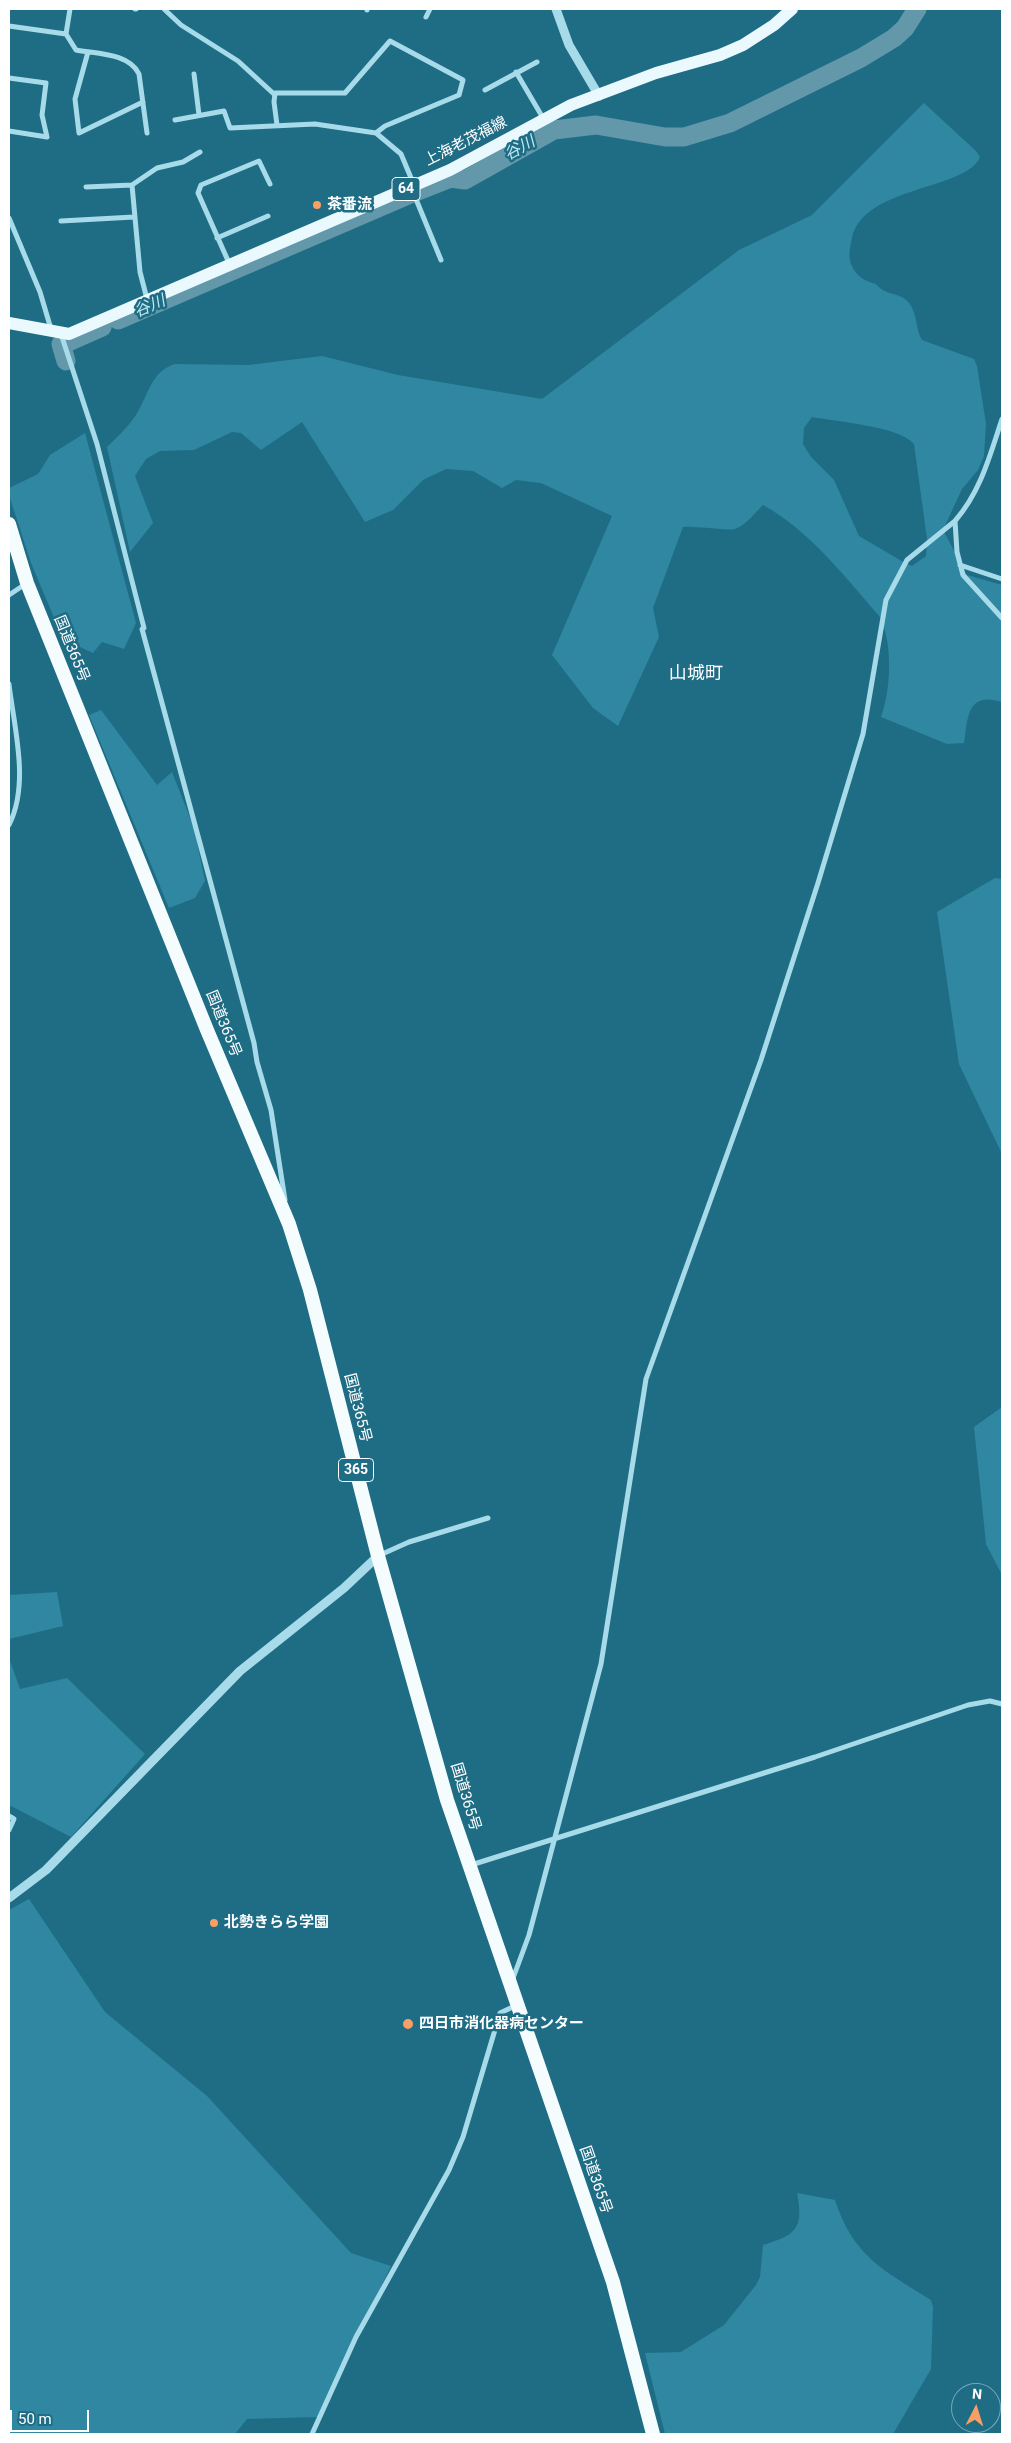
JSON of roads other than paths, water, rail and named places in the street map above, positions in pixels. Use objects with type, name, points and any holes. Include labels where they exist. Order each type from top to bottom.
[{"type":"highway","name":"国道365号","points":[[9,524],[27,583],[204,1021],[289,1224],[310,1290],[378,1556],[447,1800],[614,2282],[653,2434]]},
{"type":"main road","name":"上海老茂福線","points":[[9,323],[69,334],[413,190],[572,105],[656,73],[720,55],[743,45],[774,25],[792,9]]},
{"type":"street","points":[[70,9],[66,34],[76,50],[121,58],[135,66],[139,74],[147,133]]},
{"type":"street","points":[[164,9],[181,26],[238,61],[275,95],[277,124]]},
{"type":"street","points":[[426,17],[430,9]]},
{"type":"street","points":[[556,9],[569,45],[599,96]]},
{"type":"street","points":[[9,26],[66,34]]},
{"type":"street","points":[[275,95],[275,93],[345,93],[390,41],[463,80],[459,95],[385,126],[376,133]]},
{"type":"street","points":[[88,52],[75,99],[79,133],[143,102]]},
{"type":"street","points":[[486,90],[537,62]]},
{"type":"street","points":[[516,72],[543,119]]},
{"type":"street","points":[[194,74],[199,115]]},
{"type":"street","points":[[9,78],[46,83],[42,114],[47,137],[9,132]]},
{"type":"street","points":[[175,120],[224,111],[230,128],[277,124],[323,124],[376,133],[401,154],[441,260]]},
{"type":"street","points":[[86,187],[132,186],[139,179],[157,168],[183,162],[200,152]]},
{"type":"street","points":[[230,265],[198,193],[201,185],[259,161],[270,184]]},
{"type":"street","points":[[132,186],[140,272],[148,301]]},
{"type":"street","points":[[217,238],[268,216]]},
{"type":"street","points":[[62,221],[134,217]]},
{"type":"street","points":[[9,218],[57,333],[97,444],[144,628],[142,629],[157,688],[202,847],[271,1110],[289,1224]]},
{"type":"street","points":[[510,1984],[528,1936],[601,1664],[646,1379],[761,1060],[818,882],[863,734],[886,600],[907,560],[955,520],[967,507],[983,477],[1002,419]]},
{"type":"street","points":[[955,520],[960,565],[963,575],[1002,618]]},
{"type":"street","points":[[960,565],[1002,579]]},
{"type":"street","points":[[9,595],[27,583]]},
{"type":"street","points":[[9,684],[19,769],[18,794],[9,825]]},
{"type":"street","points":[[9,1898],[46,1870],[240,1671],[344,1588],[378,1556],[409,1542],[488,1518]]},
{"type":"street","points":[[470,1866],[968,1705],[990,1701],[1002,1704]]},
{"type":"street","points":[[9,1816],[14,1819],[9,1830]]},
{"type":"street","points":[[312,2434],[356,2337],[449,2170],[463,2137],[500,2013],[517,2005]]},
{"type":"waterway","name":"谷川","points":[[118,320],[408,195],[451,178],[465,180],[554,130],[596,125],[665,137],[684,137],[730,123],[861,58],[894,38],[905,28],[917,9]]},
{"type":"waterway","name":"谷川","points":[[68,342],[102,327]]},
{"type":"waterway","name":"谷川","points":[[61,344],[66,361]]},
{"type":"place","name":"茶番流","points":[[317,205]]},
{"type":"place","name":"北勢きらら学園","points":[[214,1923]]},
{"type":"place","name":"四日市消化器病センター","points":[[408,2024]]},
{"type":"district","name":"山城町","points":[[696,674]]}]
